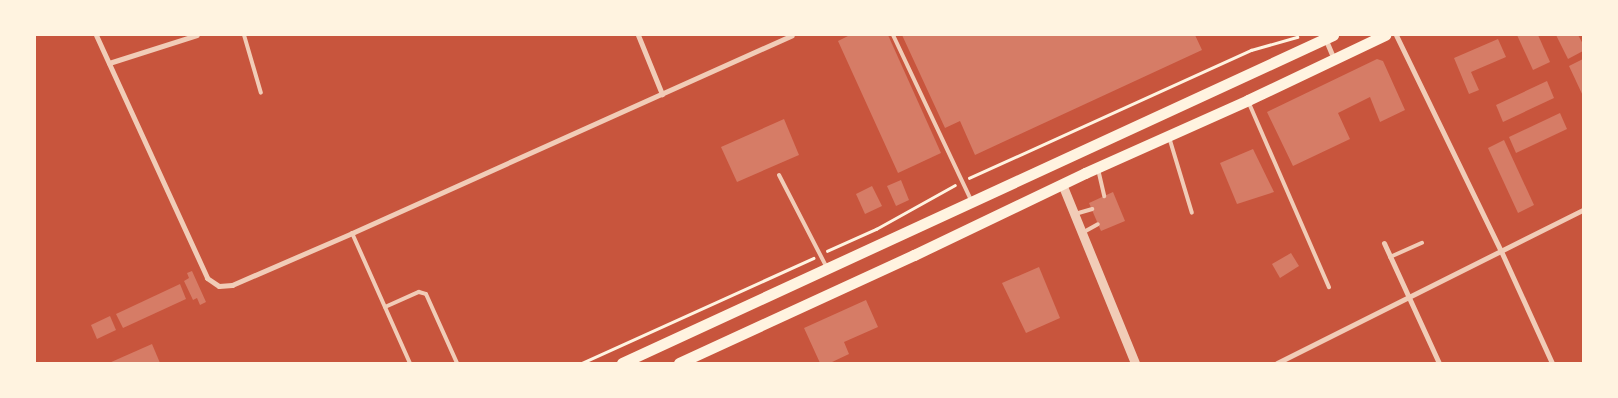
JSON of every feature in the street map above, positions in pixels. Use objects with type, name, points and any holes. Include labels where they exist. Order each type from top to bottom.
[{"type":"main road","points":[[679,363],[1385,35]]},
{"type":"main road","points":[[622,363],[1328,36]]},
{"type":"street","points":[[96,35],[207,278],[218,286],[232,284],[352,233],[792,35]]},
{"type":"street","points":[[109,63],[197,35]]},
{"type":"street","points":[[638,35],[662,94]]},
{"type":"street","points":[[1396,35],[1501,251],[1552,363]]},
{"type":"street","points":[[1328,36],[1334,59]]},
{"type":"street","points":[[1062,184],[1136,363]]},
{"type":"street","points":[[1277,363],[1583,210]]},
{"type":"street","points":[[1384,243],[1439,363]]},
{"type":"lane","points":[[244,35],[261,93]]},
{"type":"lane","points":[[893,35],[971,201]]},
{"type":"lane","points":[[1248,100],[1329,287]]},
{"type":"lane","points":[[1168,135],[1192,213]]},
{"type":"lane","points":[[1098,167],[1104,196]]},
{"type":"lane","points":[[779,174],[827,268]]},
{"type":"lane","points":[[1074,214],[1092,210]]},
{"type":"lane","points":[[1082,233],[1098,224]]},
{"type":"lane","points":[[352,233],[410,363]]},
{"type":"lane","points":[[1390,257],[1422,243]]},
{"type":"lane","points":[[385,307],[419,292],[426,294],[457,363]]},
{"type":"path","points":[[582,363],[876,229],[962,182],[1251,50],[1305,35]]},
{"type":"building","points":[[850,35],[888,35],[941,153],[898,173],[838,41]]},
{"type":"building","points":[[902,35],[1195,35],[1202,50],[975,155],[960,121],[945,128]]},
{"type":"building","points":[[1517,35],[1538,35],[1550,62],[1533,70]]},
{"type":"building","points":[[1556,35],[1578,35],[1583,44],[1583,51],[1568,59]]},
{"type":"building","points":[[1498,39],[1506,57],[1471,72],[1479,90],[1469,94],[1454,58]]},
{"type":"building","points":[[1377,59],[1383,61],[1405,110],[1380,122],[1370,97],[1338,113],[1350,139],[1293,166],[1267,112]]},
{"type":"building","points":[[1583,59],[1583,96],[1569,66]]},
{"type":"building","points":[[1547,81],[1554,98],[1503,122],[1496,105]]},
{"type":"building","points":[[1560,113],[1567,129],[1516,153],[1509,137]]},
{"type":"building","points":[[784,119],[799,155],[737,182],[721,147]]},
{"type":"building","points":[[1504,140],[1534,205],[1518,213],[1488,148]]},
{"type":"building","points":[[1253,149],[1274,192],[1237,204],[1220,163]]},
{"type":"building","points":[[901,180],[909,200],[896,206],[887,186]]},
{"type":"building","points":[[872,186],[882,206],[865,214],[856,194]]},
{"type":"building","points":[[1113,192],[1125,221],[1101,231],[1089,203]]},
{"type":"building","points":[[1291,253],[1299,266],[1280,278],[1272,264]]},
{"type":"building","points":[[1039,267],[1060,318],[1026,333],[1002,283]]},
{"type":"building","points":[[192,271],[206,302],[200,305],[197,298],[193,300],[184,281],[189,278],[187,273]]},
{"type":"building","points":[[180,284],[186,299],[123,328],[116,314]]},
{"type":"building","points":[[866,300],[878,327],[844,342],[849,354],[830,363],[820,363],[804,328]]},
{"type":"building","points":[[110,316],[116,330],[97,339],[91,325]]},
{"type":"building","points":[[152,344],[160,363],[109,363]]}]
